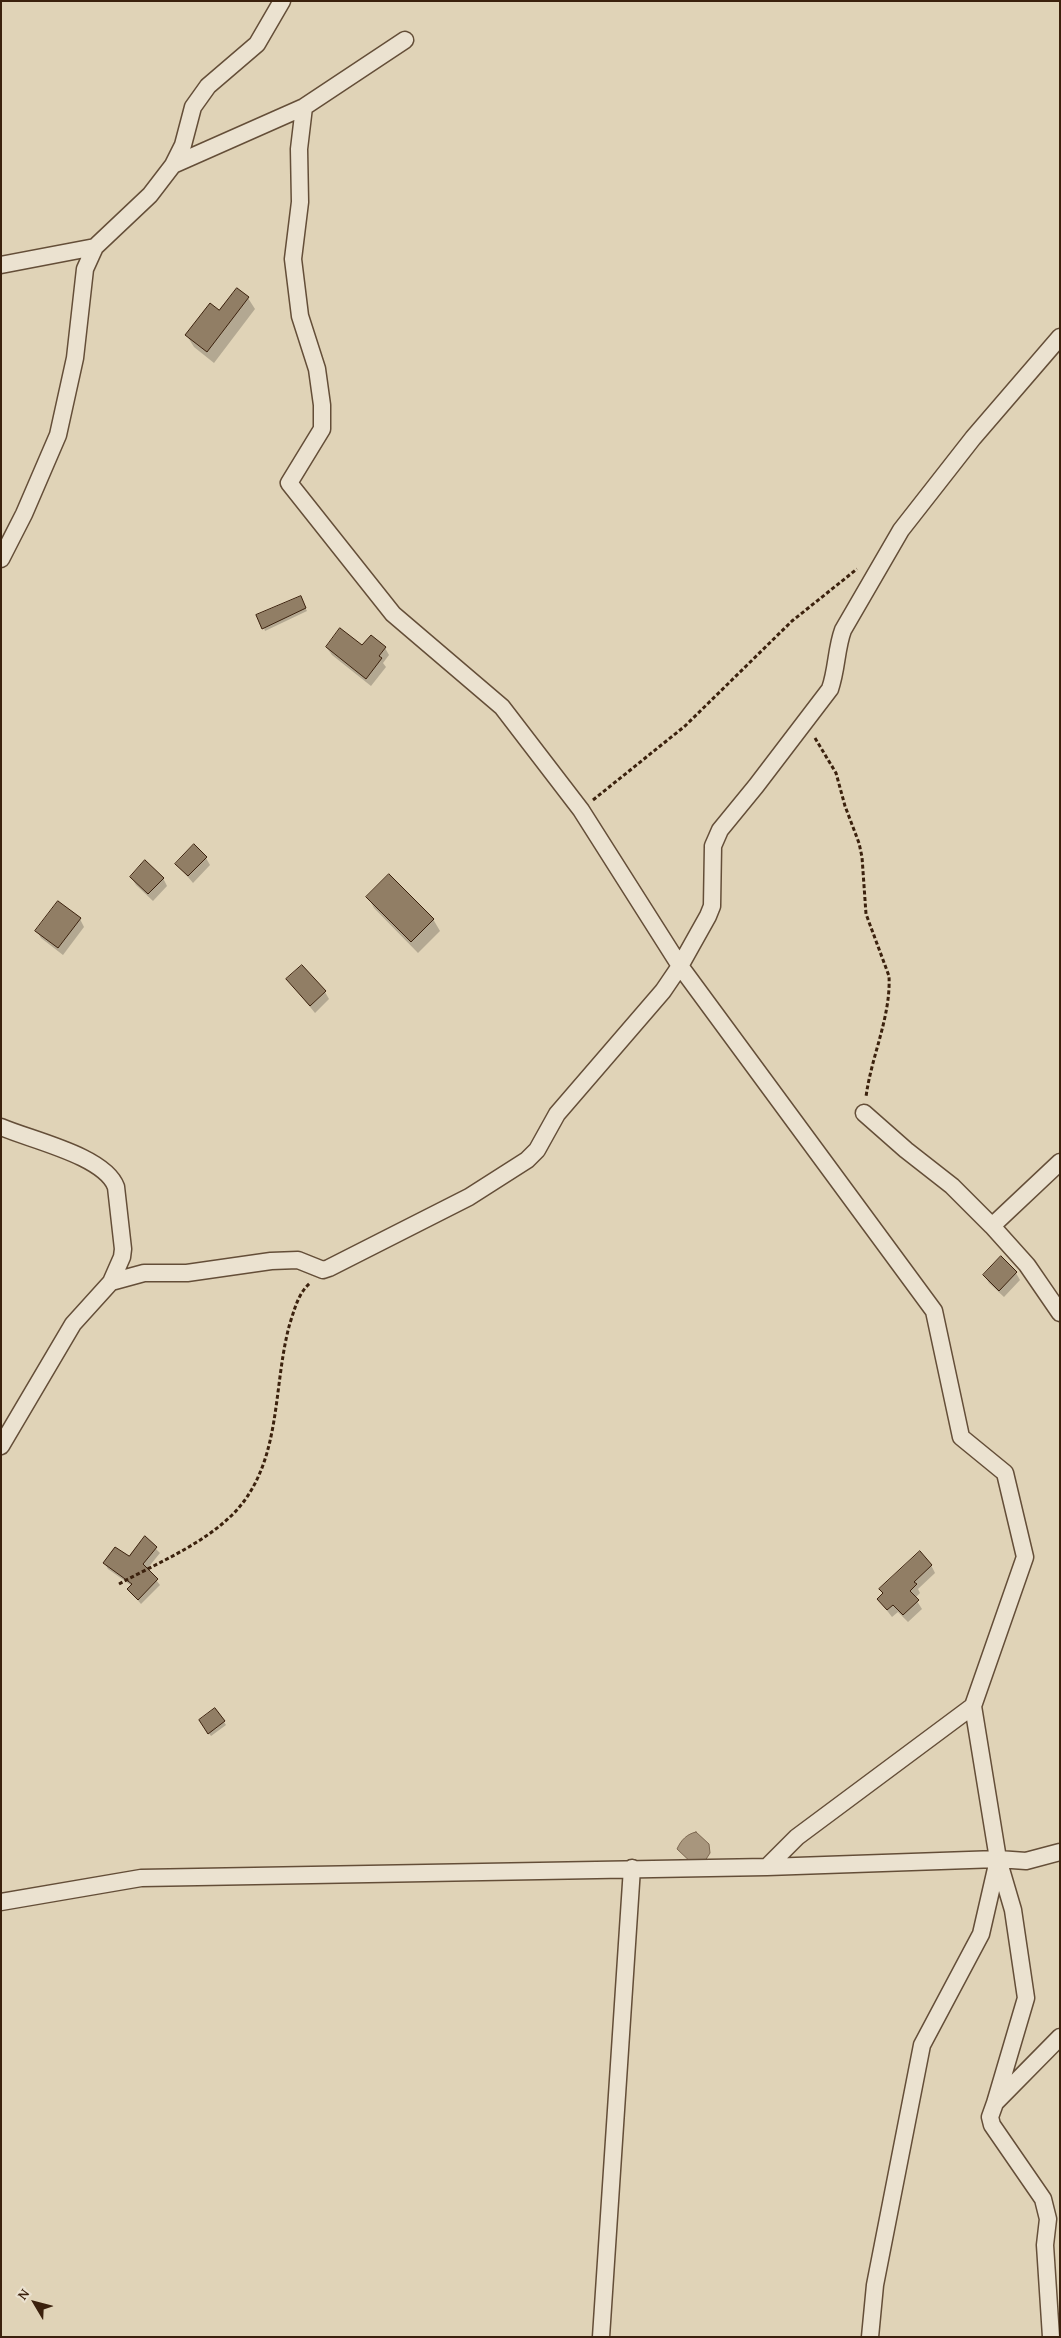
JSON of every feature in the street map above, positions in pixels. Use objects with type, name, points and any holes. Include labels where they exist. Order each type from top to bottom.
[{"type":"street","points":[[1,559],[24,514],[58,435],[75,358],[84,269],[96,247],[150,194],[173,165],[183,145],[193,107],[208,86],[257,44],[282,1]]},
{"type":"street","points":[[173,165],[304,107],[405,40]]},
{"type":"street","points":[[304,107],[299,149],[300,202],[293,259],[300,316],[317,369],[322,406],[322,429],[289,483],[393,614],[502,707],[581,810],[680,966],[934,1311],[961,1437],[1004,1473],[1025,1557],[973,1706],[998,1859],[1013,1910],[1026,1998],[990,2117],[992,2125],[1043,2199],[1047,2208],[1045,2245],[1051,2337]]},
{"type":"street","points":[[1,265],[96,247]]},
{"type":"street","points":[[111,1282],[144,1273],[187,1273],[271,1261],[298,1260],[323,1270],[335,1266],[469,1197],[527,1160],[537,1150],[556,1114],[638,1021],[663,991],[680,966],[712,906],[713,846],[720,830],[805,723],[830,688],[835,674],[837,648],[843,630],[901,530],[973,438],[1060,337]]},
{"type":"street","points":[[864,1112],[906,1150],[952,1186],[992,1226],[1027,1265],[1060,1313]]},
{"type":"street","points":[[1,1127],[90,1160],[99,1166],[113,1180],[123,1249],[122,1257],[111,1282],[73,1324],[1,1446]]},
{"type":"street","points":[[992,1226],[1060,1162]]},
{"type":"street","points":[[767,1867],[797,1837],[973,1706]]},
{"type":"street","points":[[1,1902],[141,1878],[767,1867],[998,1859],[1026,1861],[1060,1852]]},
{"type":"street","points":[[870,2337],[875,2284],[922,2045],[981,1934],[998,1859]]},
{"type":"street","points":[[601,2337],[632,1868]]},
{"type":"street","points":[[995,2102],[1060,2037]]},
{"type":"path","points":[[581,810],[685,726],[792,621],[858,568]]},
{"type":"path","points":[[805,723],[836,773],[862,856],[866,914],[889,976],[890,987],[868,1084],[864,1112]]},
{"type":"path","points":[[119,1584],[205,1537],[233,1514],[252,1487],[261,1471],[272,1438],[286,1337],[297,1301],[304,1289],[323,1270]]},
{"type":"shaded area","points":[[696,1832],[709,1844],[710,1853],[703,1864],[695,1866],[677,1849],[685,1838]]},
{"type":"building","points":[[237,288],[249,297],[207,352],[185,335],[210,303],[219,310]]},
{"type":"building","points":[[301,596],[306,608],[262,629],[256,615]]},
{"type":"building","points":[[340,628],[362,645],[371,635],[386,647],[379,656],[382,658],[366,679],[326,647]]},
{"type":"building","points":[[194,844],[207,857],[188,876],[175,864]]},
{"type":"building","points":[[145,860],[164,878],[148,894],[130,877]]},
{"type":"building","points":[[389,874],[434,919],[411,942],[366,897]]},
{"type":"building","points":[[58,901],[81,918],[58,948],[35,931]]},
{"type":"building","points":[[302,965],[326,991],[310,1006],[286,979]]},
{"type":"building","points":[[1001,1256],[1017,1272],[999,1291],[983,1275]]},
{"type":"building","points":[[145,1536],[157,1547],[143,1564],[158,1579],[138,1600],[127,1589],[132,1584],[103,1563],[115,1547],[129,1556]]},
{"type":"building","points":[[920,1551],[932,1565],[914,1582],[917,1584],[910,1591],[919,1600],[903,1615],[893,1605],[887,1610],[877,1599],[883,1593],[879,1589]]},
{"type":"building","points":[[215,1708],[225,1721],[208,1734],[199,1720]]}]
